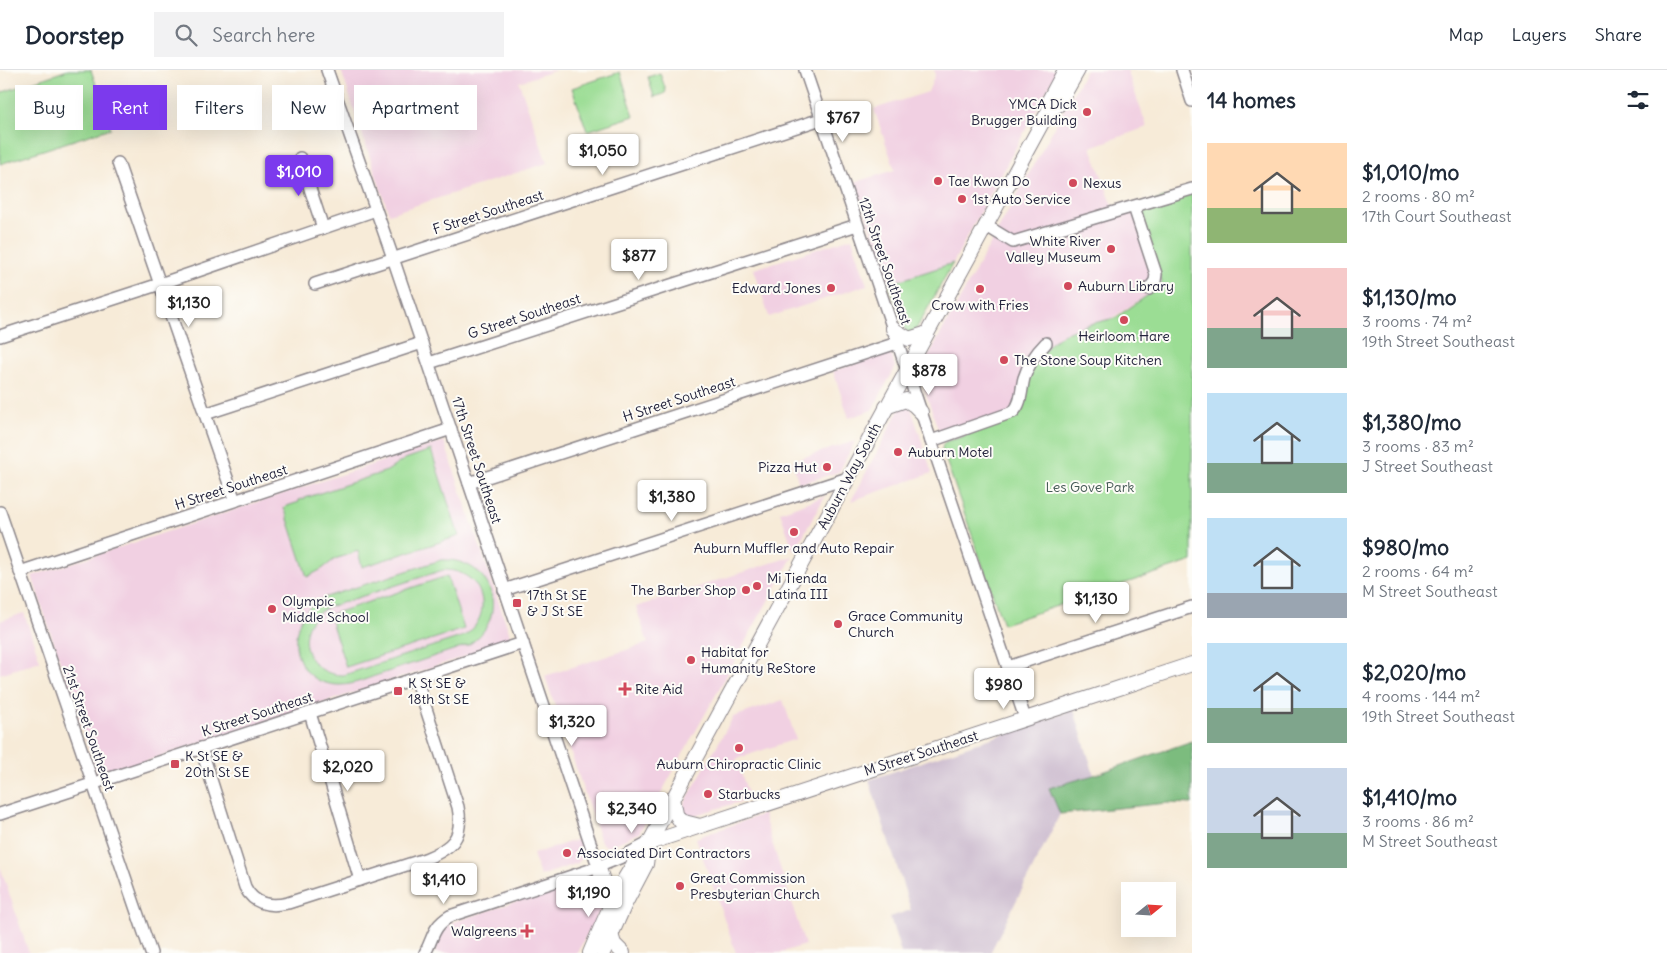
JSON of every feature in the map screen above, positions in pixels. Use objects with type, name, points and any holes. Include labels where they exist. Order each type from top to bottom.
[{"type":"main road","name":"Auburn Way South","points":[[590,953],[609,910],[635,860],[649,843],[848,478],[1048,110],[1049,100],[1065,70]]},
{"type":"main road","name":"Auburn Way South","points":[[1048,110],[1058,105],[1078,70]]},
{"type":"main road","points":[[893,330],[909,339],[925,334]]},
{"type":"main road","points":[[886,407],[906,400],[910,401],[921,412]]},
{"type":"main road","name":"M Street Southeast","points":[[649,843],[1192,664]]},
{"type":"main road","points":[[673,798],[676,814],[680,821],[700,826]]},
{"type":"main road","name":"Auburn Way South","points":[[603,953],[646,864],[649,843]]},
{"type":"main road","points":[[597,863],[608,895],[609,910]]},
{"type":"main road","points":[[611,934],[614,944],[623,953]]},
{"type":"street","name":"17th Street Southeast","points":[[327,70],[429,363],[597,863]]},
{"type":"street","name":"12th Street Southeast","points":[[805,70],[1025,718]]},
{"type":"street","points":[[1182,70],[1192,101]]},
{"type":"street","name":"F Street Southeast","points":[[316,284],[821,119]]},
{"type":"street","points":[[300,158],[323,228]]},
{"type":"street","points":[[118,163],[235,501]]},
{"type":"street","points":[[985,226],[1013,242],[1192,189]]},
{"type":"street","points":[[1134,207],[1156,274],[1155,281],[1149,289]]},
{"type":"street","points":[[0,336],[160,284],[376,210]]},
{"type":"street","name":"G Street Southeast","points":[[429,363],[857,225]]},
{"type":"street","points":[[205,414],[422,343]]},
{"type":"street","points":[[931,441],[1012,412],[1018,406],[1031,362],[1046,343]]},
{"type":"street","name":"H Street Southeast","points":[[469,483],[898,344]]},
{"type":"street","name":"H Street Southeast","points":[[20,572],[451,429]]},
{"type":"street","points":[[504,590],[848,478]]},
{"type":"street","name":"21st Street Southeast","points":[[0,512],[151,953]]},
{"type":"street","points":[[1008,667],[1192,607]]},
{"type":"street","name":"K Street Southeast","points":[[0,814],[523,643]]},
{"type":"street","points":[[201,748],[245,887],[256,901],[272,905],[304,898],[425,859],[450,846],[459,830],[459,814],[416,678]]},
{"type":"street","points":[[310,713],[360,880]]},
{"type":"street","name":"M Street Southeast","points":[[425,953],[434,930],[450,916],[523,893],[649,843]]},
{"type":"street","points":[[586,953],[596,938]]},
{"type":"shaded area","points":[[341,70],[556,70],[519,82],[547,163],[389,214],[361,130],[477,130],[477,85],[354,85],[354,109]]},
{"type":"shaded area","points":[[934,70],[1058,70],[953,263],[889,284],[855,182],[895,170],[874,109],[928,92],[935,75]]},
{"type":"shaded area","points":[[1086,70],[1127,70],[1147,127],[1091,147],[1113,207],[1138,206],[1162,282],[1158,288],[1109,320],[1014,418],[1002,423],[993,423],[977,428],[963,436],[945,442],[937,426],[919,373]]},
{"type":"shaded area","points":[[852,238],[867,285],[769,317],[754,269]]},
{"type":"shaded area","points":[[888,353],[893,358],[895,368],[872,410],[849,418],[833,371]]},
{"type":"shaded area","points":[[905,406],[911,408],[932,473],[851,501],[900,408]]},
{"type":"shaded area","name":"Olympic Middle School","points":[[444,441],[512,641],[98,777],[32,576]]},
{"type":"shaded area","points":[[855,441],[839,472],[799,484],[792,461]]},
{"type":"shaded area","points":[[825,496],[794,552],[780,512]]},
{"type":"shaded area","points":[[793,556],[639,833],[608,847],[606,846],[601,842],[545,676],[648,643],[636,607]]},
{"type":"shaded area","points":[[24,613],[40,661],[0,674],[0,621]]},
{"type":"shaded area","points":[[783,700],[796,739],[736,759],[750,799],[688,817],[683,814],[682,808],[733,717]]},
{"type":"shaded area","points":[[1074,710],[1094,775],[1049,788],[1060,814],[990,953],[901,953],[890,917],[911,910],[869,780]]},
{"type":"shaded area","points":[[763,814],[805,945],[779,953],[736,953],[696,838]]},
{"type":"shaded area","points":[[579,839],[583,851],[578,863],[540,876],[533,854]]},
{"type":"shaded area","points":[[0,866],[29,953],[0,953]]},
{"type":"shaded area","points":[[593,880],[596,882],[601,898],[601,909],[577,953],[435,953],[442,931],[451,923],[529,897],[543,896]]},
{"type":"green space","points":[[68,70],[91,70],[96,85],[93,85],[93,130],[105,130],[0,164],[0,93],[15,88],[15,130],[83,130],[83,85],[24,85]]},
{"type":"green space","points":[[620,72],[634,116],[587,131],[572,88]]},
{"type":"green space","points":[[660,73],[666,91],[664,94],[654,97],[648,77]]},
{"type":"green space","name":"Les Gove Park","points":[[1192,189],[1192,561],[1003,624],[942,449],[943,444],[985,425],[1009,421],[1015,418],[1018,415],[1029,372],[1050,344],[1063,334],[1090,324],[1115,318],[1158,288],[1162,282],[1138,206]]},
{"type":"green space","points":[[953,263],[915,331],[909,333],[905,330],[889,284]]},
{"type":"green space","points":[[431,450],[459,536],[362,567],[358,551],[335,559],[307,577],[284,507],[299,502],[299,500],[387,471],[405,459]]},
{"type":"green space","points":[[441,560],[459,562],[473,568],[484,578],[491,591],[493,605],[490,620],[482,633],[468,645],[357,682],[340,685],[323,682],[309,674],[301,662],[296,648],[297,633],[301,619],[311,606],[326,597]],"holes":[[[443,570],[456,572],[467,577],[481,594],[480,616],[474,627],[464,636],[344,675],[330,673],[318,667],[311,658],[306,647],[309,625],[317,615],[329,607]]]},
{"type":"green space","points":[[447,576],[464,629],[346,667],[329,615]]},
{"type":"green space","points":[[1192,741],[1192,804],[1167,803],[1060,814],[1049,788],[1094,775]]},
{"type":"place","name":"YMCA Dick Brugger Building","points":[[1087,112]]},
{"type":"place","name":"Tae Kwon Do","points":[[938,181]]},
{"type":"place","name":"Nexus","points":[[1073,183]]},
{"type":"place","name":"1st Auto Service","points":[[962,199]]},
{"type":"place","name":"White River Valley Museum","points":[[1111,249]]},
{"type":"place","name":"Auburn Library","points":[[1068,286]]},
{"type":"place","name":"Edward Jones","points":[[831,288]]},
{"type":"place","name":"Crow with Fries","points":[[980,289]]},
{"type":"place","name":"Heirloom Hare","points":[[1124,320]]},
{"type":"place","name":"The Stone Soup Kitchen","points":[[1004,360]]},
{"type":"place","name":"Auburn Motel","points":[[898,452]]},
{"type":"place","name":"Pizza Hut","points":[[827,467]]},
{"type":"place","name":"Auburn Muffler and Auto Repair","points":[[794,532]]},
{"type":"place","name":"Mi Tienda Latina III","points":[[757,586]]},
{"type":"place","name":"The Barber Shop","points":[[746,590]]},
{"type":"place","name":"17th St SE & J St SE","points":[[517,603]]},
{"type":"place","name":"Olympic Middle School","points":[[272,609]]},
{"type":"place","name":"Grace Community Church","points":[[838,624]]},
{"type":"place","name":"Habitat for Humanity ReStore","points":[[691,660]]},
{"type":"place","name":"Rite Aid","points":[[625,689]]},
{"type":"place","name":"K St SE & 18th St SE","points":[[398,691]]},
{"type":"place","name":"Auburn Chiropractic Clinic","points":[[739,748]]},
{"type":"place","name":"K St SE & 20th St SE","points":[[175,764]]},
{"type":"place","name":"Starbucks","points":[[708,794]]},
{"type":"place","name":"Associated Dirt Contractors","points":[[567,853]]},
{"type":"place","name":"Great Commission Presbyterian Church","points":[[680,886]]},
{"type":"place","name":"Walgreens","points":[[527,931]]}]
